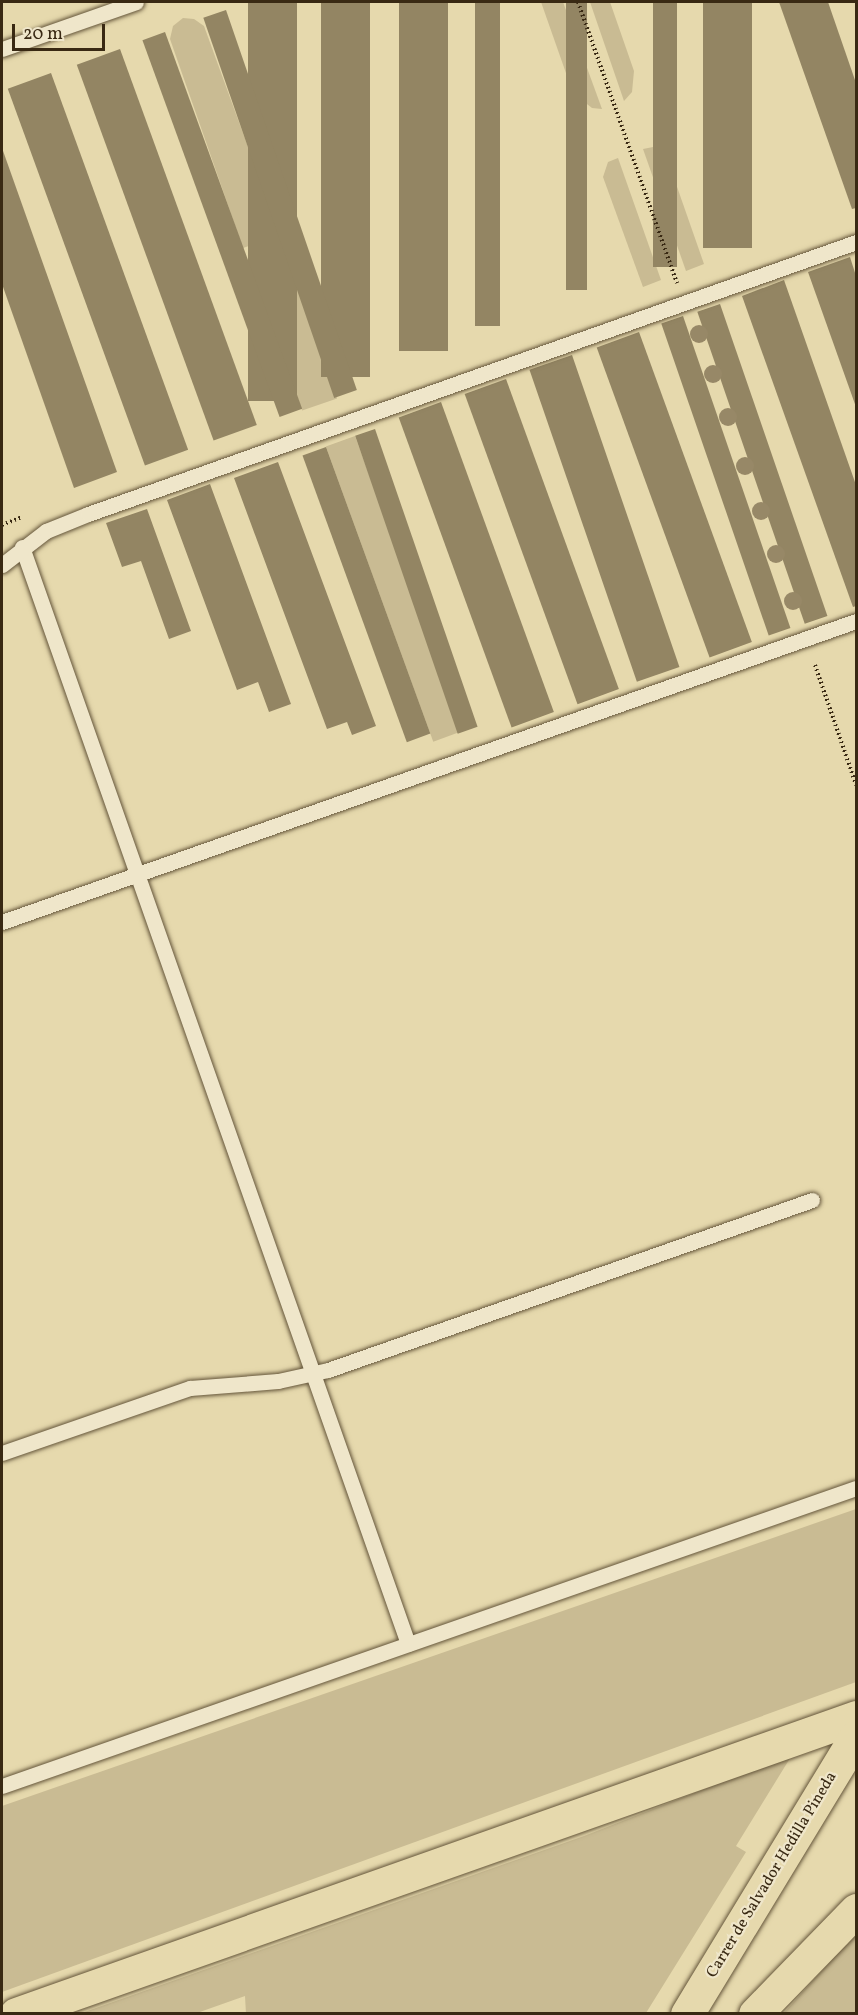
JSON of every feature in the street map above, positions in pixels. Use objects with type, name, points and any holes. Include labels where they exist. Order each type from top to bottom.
[{"type":"main road","points":[[16,2013],[856,1717]]},
{"type":"main road","name":"Carrer de Salvador Hedilla Pineda","points":[[687,2013],[856,1736]]},
{"type":"main road","points":[[755,2013],[856,1910]]},
{"type":"lane","points":[[2,49],[136,2]]},
{"type":"lane","points":[[2,565],[22,547],[46,531],[88,514],[856,242]]},
{"type":"lane","points":[[22,547],[408,1644]]},
{"type":"lane","points":[[2,922],[136,872],[856,621]]},
{"type":"lane","points":[[2,1453],[190,1388],[313,1374],[812,1200]]},
{"type":"lane","points":[[2,1786],[856,1488]]},
{"type":"path","points":[[578,2],[678,284]]},
{"type":"path","points":[[814,665],[856,785]]},
{"type":"shaded area","points":[[541,2],[563,2],[602,109],[592,108],[573,93]]},
{"type":"shaded area","points":[[590,2],[610,2],[634,71],[632,92],[624,101]]},
{"type":"shaded area","points":[[183,18],[194,19],[204,26],[280,235],[243,248],[170,39],[173,26]]},
{"type":"shaded area","points":[[653,147],[668,161],[704,264],[686,271],[643,149]]},
{"type":"shaded area","points":[[618,158],[661,280],[643,287],[603,177],[608,162]]},
{"type":"shaded area","points":[[298,285],[337,398],[302,411],[263,297]]},
{"type":"shaded area","points":[[355,436],[462,731],[433,742],[326,447]]},
{"type":"shaded area","points":[[856,1509],[856,1682],[2,1992],[2,1806]]},
{"type":"shaded area","points":[[792,1755],[736,1846],[746,1852],[646,2013],[246,2014],[245,1996],[197,2013],[79,2014],[584,1836]]},
{"type":"shaded area","points":[[856,1934],[856,2013],[783,2014],[844,1946]]},
{"type":"building","points":[[248,2],[297,2],[297,401],[248,401]]},
{"type":"building","points":[[321,2],[370,2],[370,377],[321,377]]},
{"type":"building","points":[[399,2],[448,2],[448,351],[399,351]]},
{"type":"building","points":[[475,2],[500,2],[500,326],[475,326]]},
{"type":"building","points":[[566,2],[587,2],[587,290],[566,290]]},
{"type":"building","points":[[653,2],[677,2],[677,267],[653,267]]},
{"type":"building","points":[[703,2],[752,2],[752,248],[703,248]]},
{"type":"building","points":[[779,2],[828,2],[856,83],[856,208],[852,209]]},
{"type":"building","points":[[226,10],[357,390],[334,398],[203,18]]},
{"type":"building","points":[[165,32],[302,409],[280,417],[142,40]]},
{"type":"building","points":[[120,49],[257,425],[214,441],[77,65]]},
{"type":"building","points":[[51,73],[188,450],[145,466],[8,89]]},
{"type":"building","points":[[2,148],[117,472],[74,488],[2,284]]},
{"type":"building","points":[[850,257],[856,276],[856,407],[808,272]]},
{"type":"building","points":[[784,280],[856,485],[856,606],[853,607],[742,296]]},
{"type":"building","points":[[720,304],[827,616],[805,624],[697,312]]},
{"type":"building","points":[[683,316],[790,628],[769,636],[661,323]]},
{"type":"building","points":[[639,332],[752,642],[710,657],[597,347]]},
{"type":"building","points":[[572,355],[679,667],[637,682],[529,370]]},
{"type":"building","points":[[506,379],[619,689],[578,704],[465,394]]},
{"type":"building","points":[[441,402],[554,712],[512,727],[399,417]]},
{"type":"building","points":[[375,429],[478,727],[458,734],[355,436]]},
{"type":"building","points":[[326,447],[430,734],[407,742],[303,456]]},
{"type":"building","points":[[278,462],[376,726],[352,735],[347,722],[327,729],[234,478]]},
{"type":"building","points":[[210,484],[291,704],[269,712],[258,682],[237,690],[167,500]]},
{"type":"building","points":[[147,509],[191,631],[169,639],[141,561],[122,567],[106,523]]}]
